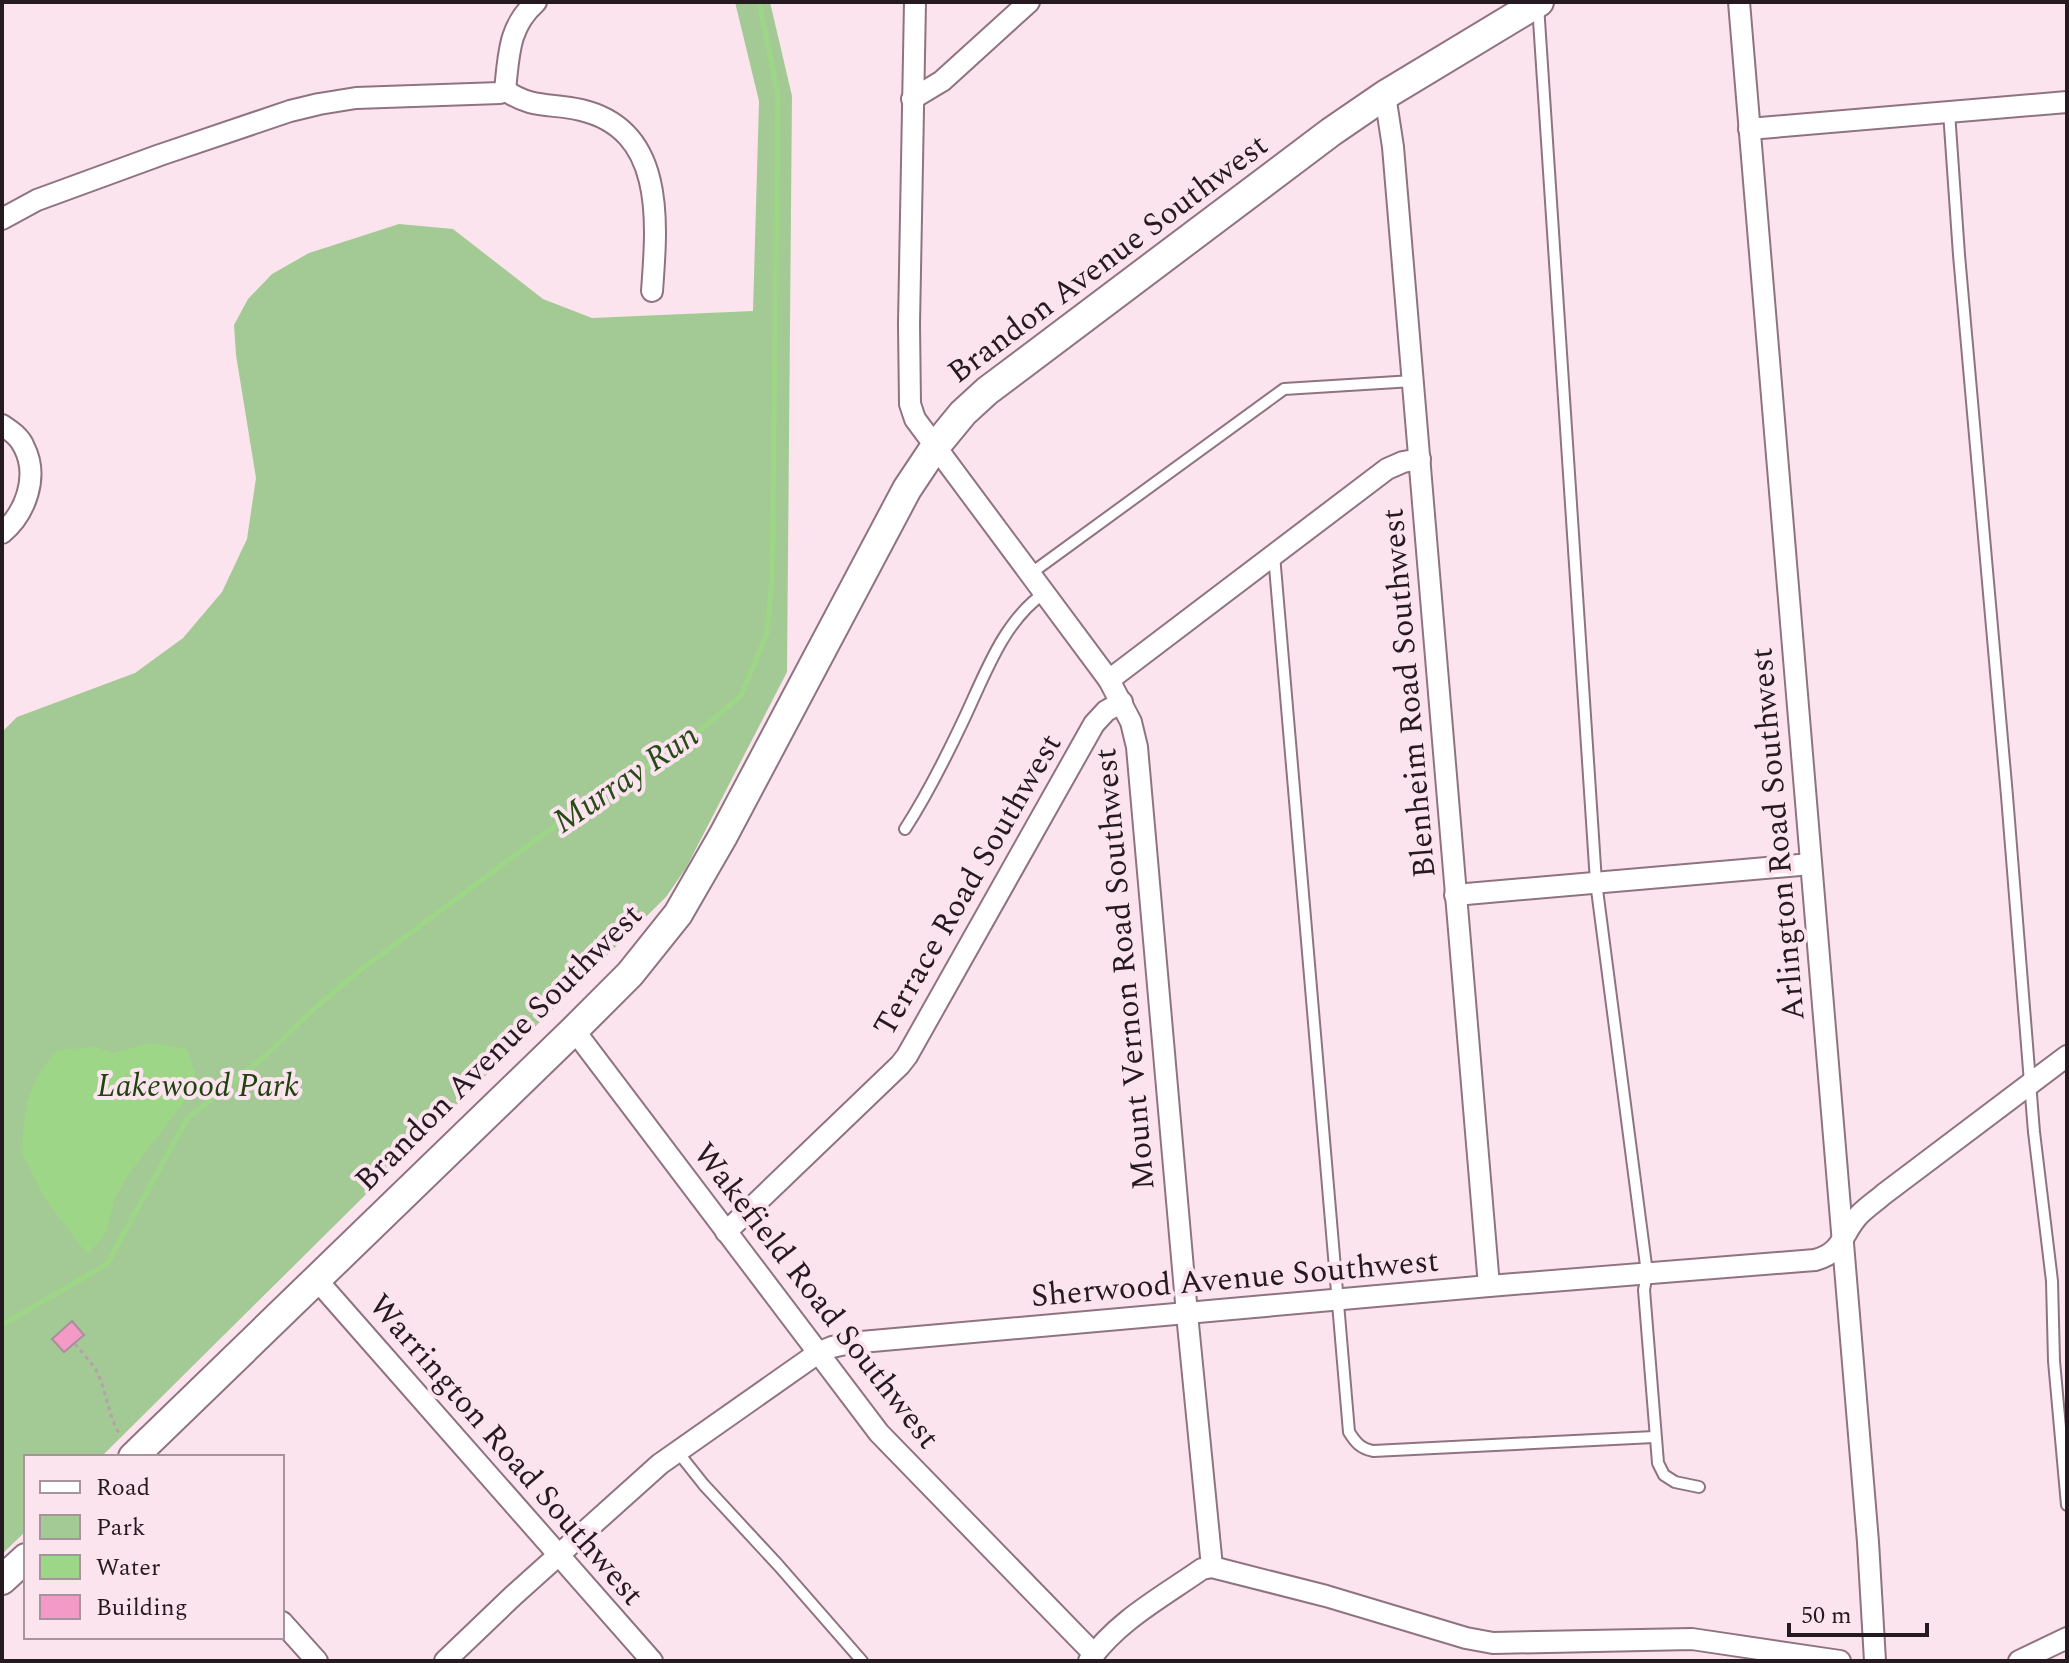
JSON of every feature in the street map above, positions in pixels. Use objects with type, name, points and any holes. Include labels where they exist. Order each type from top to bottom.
[{"type":"main road","name":"Brandon Avenue Southwest","points":[[136,1455],[574,1030],[630,974],[678,914],[723,836],[907,489],[963,413],[987,391],[1331,132],[1385,95],[1539,2]]},
{"type":"main road","points":[[2,1580],[24,1560]]},
{"type":"street","points":[[505,90],[514,29],[536,2]]},
{"type":"street","name":"Mount Vernon Road Southwest","points":[[915,2],[910,404],[915,419],[935,447],[1109,680],[1131,722],[1137,747],[1212,1567]]},
{"type":"street","points":[[912,99],[942,81],[1029,2]]},
{"type":"street","name":"Arlington Road Southwest","points":[[1739,2],[1868,1542],[1875,1661]]},
{"type":"street","points":[[2,219],[37,200],[290,111],[356,98],[494,94],[505,90]]},
{"type":"street","points":[[505,90],[532,104],[589,111],[613,123],[637,145],[646,165],[653,197],[656,243],[652,291]]},
{"type":"street","name":"Blenheim Road Southwest","points":[[1385,95],[1393,147],[1489,1286]]},
{"type":"street","points":[[1749,129],[2067,102]]},
{"type":"street","points":[[2,425],[18,437],[24,447],[29,460],[30,483],[27,500],[18,516],[2,533]]},
{"type":"street","points":[[1109,680],[1387,469],[1420,459]]},
{"type":"street","name":"Terrace Road Southwest","points":[[726,1232],[907,1056],[1094,724],[1106,711],[1122,702]]},
{"type":"street","points":[[1455,895],[1811,864]]},
{"type":"street","name":"Wakefield Road Southwest","points":[[574,1030],[879,1433],[1092,1657]]},
{"type":"street","name":"Sherwood Avenue Southwest","points":[[445,1661],[557,1555],[677,1451],[818,1353],[832,1347],[1489,1286],[1815,1260],[1826,1257],[1843,1241],[1858,1215],[2067,1056]]},
{"type":"street","name":"Warrington Road Southwest","points":[[316,1279],[652,1661]]},
{"type":"street","points":[[1092,1657],[1109,1636],[1131,1618],[1202,1569],[1212,1567],[1493,1643],[1692,1639],[1840,1661]]},
{"type":"street","points":[[284,1624],[317,1661]]},
{"type":"street","points":[[2019,1661],[2067,1638]]},
{"type":"lane","points":[[1539,2],[1596,882],[1647,1273],[1644,1290],[1654,1437],[1658,1463],[1664,1475],[1675,1482],[1699,1487]]},
{"type":"lane","points":[[1949,112],[2030,1084],[2052,1281],[2054,1361],[2067,1505]]},
{"type":"lane","points":[[1030,574],[1284,389],[1413,381]]},
{"type":"lane","points":[[1274,555],[1349,1432],[1356,1443],[1373,1451],[1654,1437]]},
{"type":"lane","points":[[905,829],[1004,637],[1030,603],[1044,593]]},
{"type":"lane","points":[[677,1451],[862,1661]]},
{"type":"path","points":[[75,1344],[97,1372],[110,1417],[133,1455]]},
{"type":"green space","name":"Lakewood Park","points":[[735,2],[770,2],[792,96],[787,672],[686,868],[666,897],[103,1455],[24,1455],[24,1533],[2,1554],[2,732],[17,717],[135,673],[183,638],[222,592],[247,539],[256,478],[234,325],[248,299],[272,274],[309,253],[399,224],[453,229],[543,299],[592,318],[753,311],[759,101]]},
{"type":"water","points":[[149,1043],[187,1049],[195,1073],[195,1087],[128,1175],[115,1198],[106,1232],[88,1255],[45,1199],[21,1151],[27,1101],[40,1071],[58,1050],[96,1047],[113,1053]]},
{"type":"building","points":[[72,1321],[84,1335],[64,1352],[52,1339]]},
{"type":"waterway","name":"Murray Run","points":[[2,1325],[107,1264],[187,1119],[266,1055],[315,1008],[363,968],[606,788],[675,751],[741,696],[767,633],[772,580],[778,95],[759,2]]}]
